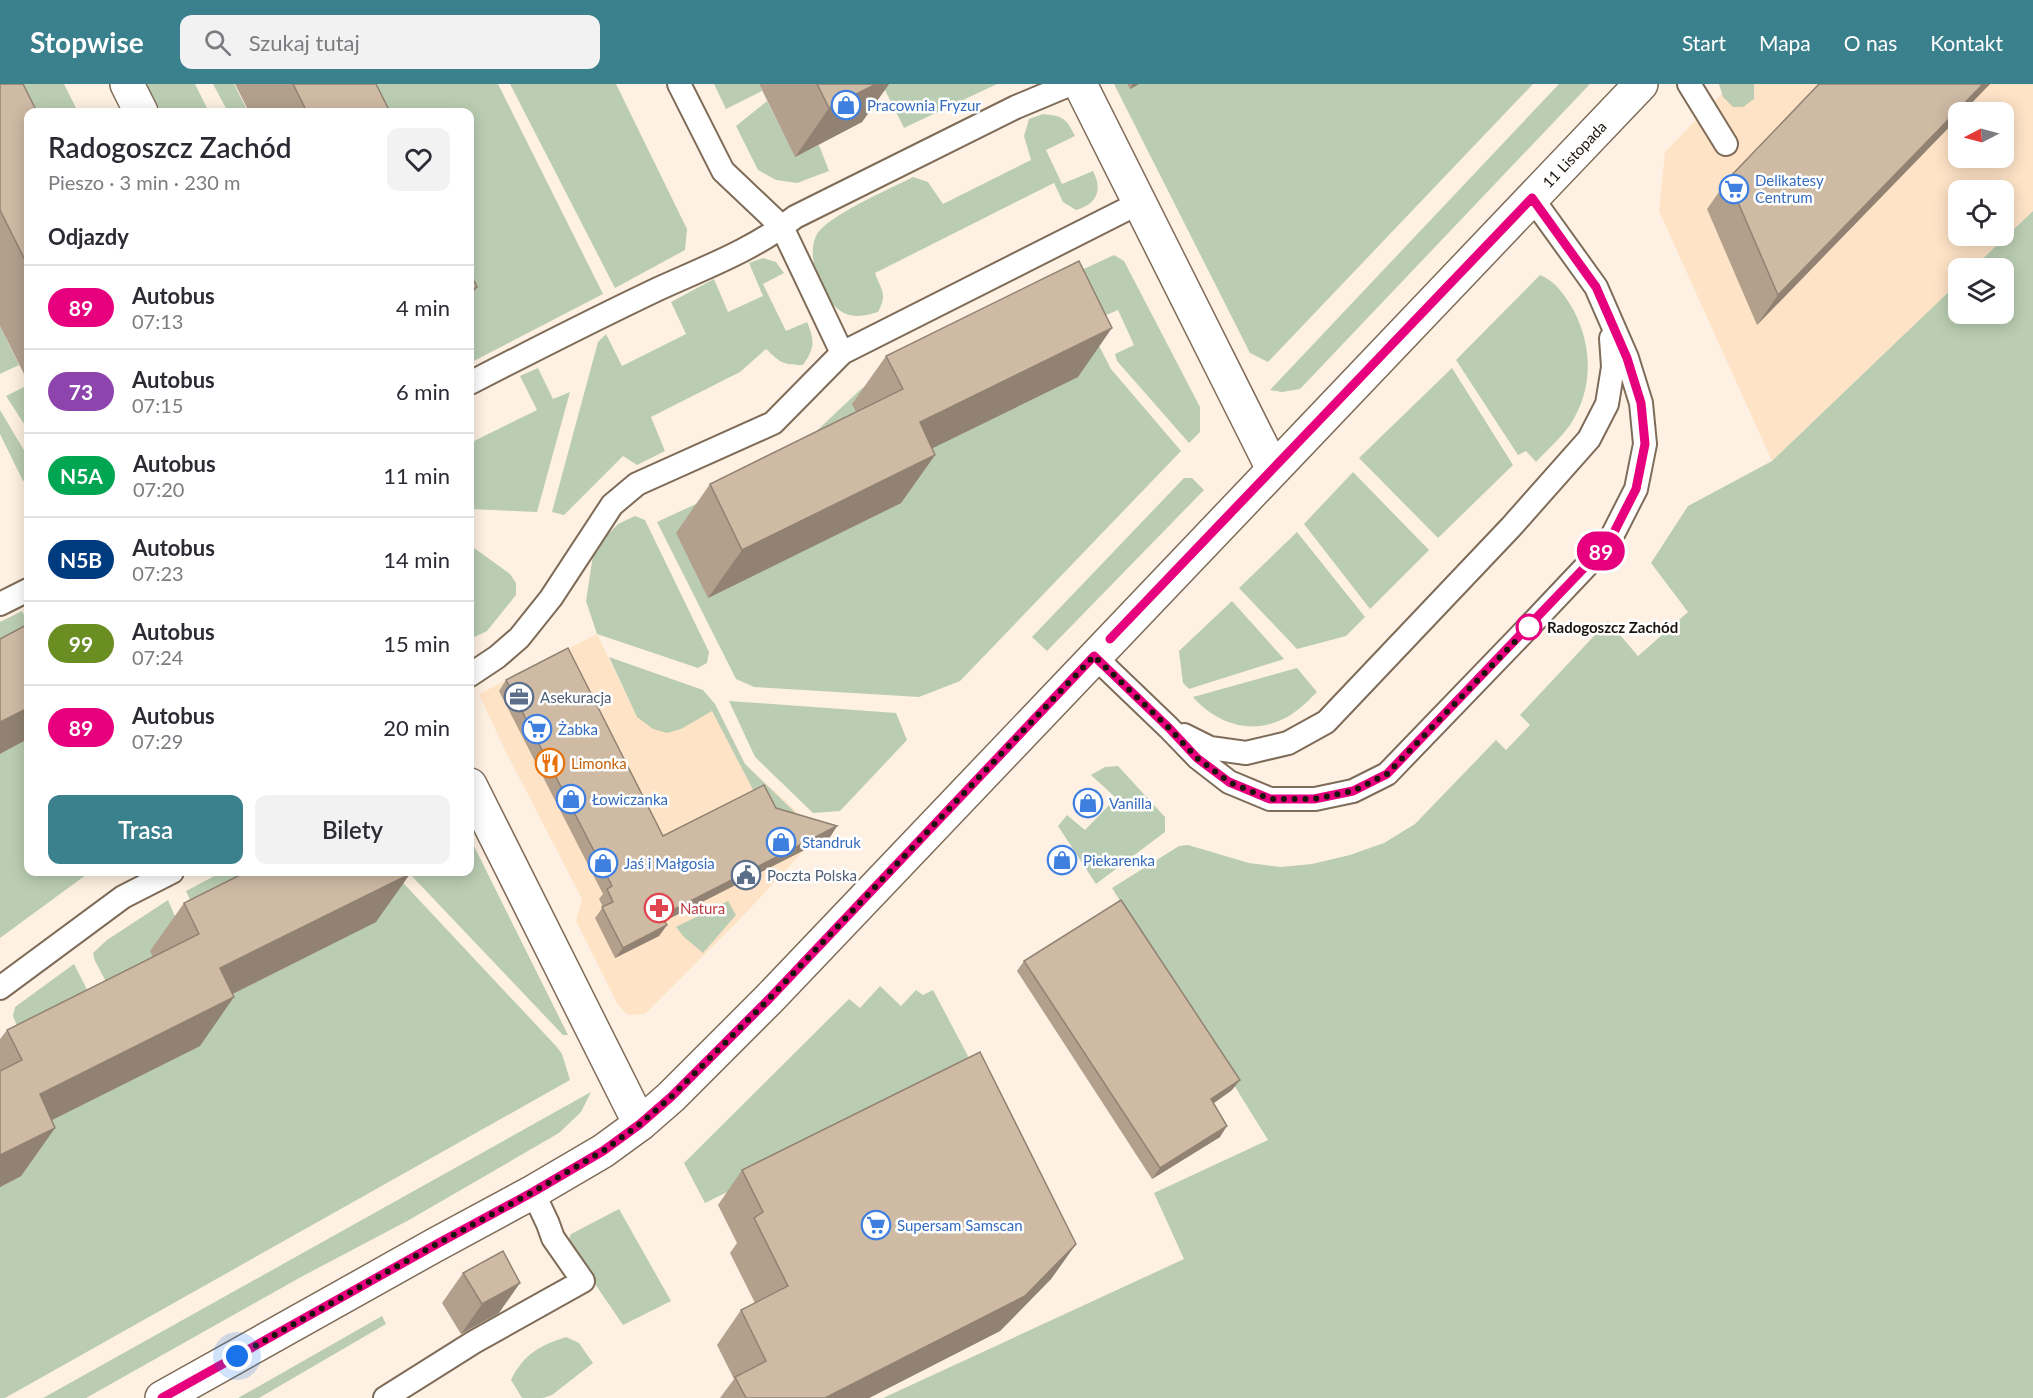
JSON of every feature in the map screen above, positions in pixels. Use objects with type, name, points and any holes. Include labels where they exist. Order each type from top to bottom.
[{"type":"street","points":[[127,84],[139,108]]},
{"type":"street","points":[[1080,84],[1273,469]]},
{"type":"street","name":"11 Listopada","points":[[162,1398],[603,1151],[640,1124],[671,1097],[769,999],[1641,84]]},
{"type":"street","points":[[474,793],[640,1124]]},
{"type":"lane","points":[[679,84],[723,171],[782,227],[842,353]]},
{"type":"lane","points":[[474,380],[743,249],[795,217],[1016,107],[1071,84]]},
{"type":"lane","points":[[1689,84],[1726,144]]},
{"type":"lane","points":[[1094,656],[1197,758],[1229,782],[1270,799],[1314,799],[1353,791],[1387,774],[1609,542],[1636,489],[1645,444],[1641,403],[1627,358],[1596,287],[1532,198]]},
{"type":"lane","points":[[474,672],[519,638],[551,598],[612,505],[637,484],[773,423],[842,353],[1139,203]]},
{"type":"lane","points":[[1169,728],[1210,748],[1246,753],[1288,744],[1326,722],[1510,527],[1589,439],[1607,404],[1613,367],[1610,320]]},
{"type":"lane","points":[[0,604],[24,592]]},
{"type":"lane","points":[[0,988],[123,897],[164,876]]},
{"type":"lane","points":[[385,1398],[474,1342],[583,1281],[553,1238],[533,1192]]},
{"type":"shaded area","points":[[1731,84],[2033,84],[2033,211],[2014,229],[2014,180],[1948,180],[1948,246],[1996,246],[1984,258],[1948,258],[1948,293],[1772,461],[1659,211],[1665,152]]},
{"type":"shaded area","points":[[597,634],[637,717],[715,704],[745,764],[820,833],[742,917],[645,1014],[628,1015],[618,1005],[576,921],[582,899],[504,748],[479,694]]},
{"type":"green space","points":[[0,84],[64,84],[76,108],[24,108]]},
{"type":"green space","points":[[195,84],[207,108],[159,108],[147,85]]},
{"type":"green space","points":[[213,84],[234,84],[246,108],[226,108]]},
{"type":"green space","points":[[318,84],[498,84],[603,294],[474,361],[474,108],[330,108]]},
{"type":"green space","points":[[510,84],[616,84],[687,229],[685,250],[615,288]]},
{"type":"green space","points":[[714,84],[759,84],[762,91],[726,109]]},
{"type":"green space","points":[[882,84],[997,84],[904,128]]},
{"type":"green space","points":[[1114,84],[1127,84],[1130,88],[1139,84],[1533,84],[1268,362],[1250,353]]},
{"type":"green space","points":[[1559,84],[1590,84],[1300,389],[1282,392],[1270,390]]},
{"type":"green space","points":[[1719,84],[1754,84],[1754,99],[1743,107],[1733,107],[1723,97]]},
{"type":"green space","points":[[767,101],[795,156],[819,145],[829,171],[797,183],[776,180],[758,170],[736,126]]},
{"type":"green space","points":[[1043,114],[1063,119],[1075,136],[1046,150],[1062,184],[1093,171],[1098,190],[1089,204],[1076,210],[1063,202],[1054,183],[875,273],[883,296],[878,312],[855,316],[838,309],[823,289],[814,263],[815,239],[820,230],[851,208],[913,177],[928,182],[943,204],[1031,160],[1024,136],[1029,119]]},
{"type":"green space","points":[[2033,211],[2033,1398],[883,1398],[1184,1259],[1154,1193],[1268,1140],[1112,888],[1179,846],[1188,845],[1249,863],[1281,867],[1312,864],[1350,855],[1384,843],[1415,824],[1496,740],[1506,750],[1530,725],[1520,715],[1608,621],[1638,656],[1688,612],[1651,563],[1688,506],[1772,461],[1948,293],[1948,324],[2014,324],[2014,258],[1984,258],[1996,246],[2014,246],[2014,229]]},
{"type":"green space","points":[[1114,255],[1124,261],[1200,407],[1200,432],[1189,443],[1117,361],[1115,354],[1134,345],[1118,310],[1097,319],[1075,273]]},
{"type":"green space","points":[[763,258],[776,262],[784,273],[763,284],[786,331],[807,322],[810,329],[812,349],[803,365],[782,362],[766,349],[740,372],[651,417],[665,451],[637,465],[623,456],[564,515],[552,512],[598,342],[606,334],[622,366],[686,334],[671,302],[714,279],[728,312],[763,296],[749,263]]},
{"type":"green space","points":[[1540,275],[1556,285],[1574,311],[1585,340],[1588,369],[1578,412],[1558,440],[1536,462],[1526,451],[1518,455],[1456,360]]},
{"type":"green space","points":[[1065,280],[1111,369],[1181,451],[960,681],[919,697],[754,687],[736,679],[657,522],[698,503],[886,471]]},
{"type":"green space","points":[[0,326],[19,365],[0,374]]},
{"type":"green space","points":[[538,368],[553,399],[570,392],[537,512],[474,509],[474,441],[537,410],[520,376]]},
{"type":"green space","points":[[1452,368],[1513,465],[1438,538],[1359,458]]},
{"type":"green space","points":[[878,379],[869,438],[807,440],[861,389]]},
{"type":"green space","points":[[24,387],[24,424],[6,396]]},
{"type":"green space","points":[[0,410],[24,450],[23,481],[0,434]]},
{"type":"green space","points":[[1353,472],[1429,550],[1370,609],[1304,524]]},
{"type":"green space","points":[[1184,478],[1192,478],[1204,490],[1047,651],[1032,637]]},
{"type":"green space","points":[[635,516],[645,520],[709,652],[707,663],[698,668],[597,634],[586,601],[594,549],[618,524]]},
{"type":"green space","points":[[1297,532],[1365,617],[1346,636],[1297,649],[1239,588]]},
{"type":"green space","points":[[474,548],[510,574],[516,583],[516,595],[487,631],[474,637]]},
{"type":"green space","points":[[1232,601],[1284,659],[1189,689],[1183,683],[1179,651]]},
{"type":"green space","points":[[22,611],[24,630],[0,642],[0,622]]},
{"type":"green space","points":[[609,657],[703,690],[715,704],[745,764],[807,824],[773,828],[712,711],[681,729],[667,733],[653,729],[637,717]]},
{"type":"green space","points":[[1297,668],[1317,692],[1291,715],[1269,724],[1244,726],[1233,724],[1211,713],[1193,697]]},
{"type":"green space","points":[[729,701],[896,713],[907,740],[840,811],[813,813],[755,757]]},
{"type":"green space","points":[[24,741],[24,876],[85,876],[0,938],[0,754]]},
{"type":"green space","points":[[1118,766],[1165,817],[1165,832],[1096,884],[1058,826],[1067,815],[1085,830],[1116,798],[1091,775],[1105,767]]},
{"type":"green space","points":[[474,846],[568,1035],[563,1035],[412,876],[474,876]]},
{"type":"green space","points":[[214,876],[265,876],[202,926],[186,891]]},
{"type":"green space","points":[[387,876],[397,876],[556,1046],[562,1054],[570,1080],[5,1398],[0,1398],[0,1187],[6,1142]]},
{"type":"green space","points":[[168,900],[183,935],[165,982],[119,1006],[93,953],[107,940]]},
{"type":"green space","points":[[728,901],[736,915],[703,953],[676,927]]},
{"type":"green space","points":[[74,964],[100,1015],[27,1051],[13,1016],[15,1007]]},
{"type":"green space","points":[[880,986],[901,1006],[916,990],[923,995],[933,990],[968,1056],[964,1067],[936,1088],[705,1203],[684,1163],[849,999],[860,1008]]},
{"type":"green space","points":[[591,1092],[581,1112],[559,1133],[409,1220],[301,1277],[86,1398],[43,1398]]},
{"type":"green space","points":[[619,1209],[671,1301],[623,1325],[567,1243],[571,1234]]},
{"type":"green space","points":[[382,1316],[386,1324],[259,1398],[238,1398]]},
{"type":"green space","points":[[566,1337],[579,1343],[593,1363],[552,1395],[543,1398],[522,1398],[511,1380],[521,1364],[533,1352]]},
{"type":"building","points":[[0,84],[23,84],[35,108],[24,108],[24,258],[0,210]]},
{"type":"building","points":[[293,84],[376,84],[388,108],[305,108]]},
{"type":"building","points":[[817,84],[876,84],[829,108]]},
{"type":"building","points":[[1819,84],[1983,84],[1966,102],[1948,102],[1948,120],[1778,295],[1728,179]]},
{"type":"building","points":[[1079,261],[1112,328],[920,422],[935,455],[742,550],[710,484],[903,389],[886,356]]},
{"type":"building","points":[[24,626],[24,710],[0,722],[0,639]]},
{"type":"building","points":[[568,648],[663,836],[764,785],[776,808],[837,826],[661,916],[667,925],[623,948],[602,907],[613,902],[607,889],[612,886],[506,680]]},
{"type":"building","points":[[238,876],[406,876],[220,968],[234,997],[40,1094],[55,1128],[0,1155],[0,1071],[22,1060],[7,1030],[199,934],[184,903]]},
{"type":"building","points":[[1121,900],[1240,1080],[1211,1099],[1227,1126],[1160,1168],[1024,961]]},
{"type":"building","name":"Supersam Samscan","points":[[980,1052],[1076,1244],[1025,1296],[825,1398],[746,1398],[735,1377],[766,1361],[741,1310],[788,1286],[754,1218],[763,1212],[742,1170]]},
{"type":"building","points":[[503,1251],[520,1283],[482,1304],[463,1273]]},
{"type":"bus line","name":"89","points":[[162,1398],[533,1192],[603,1151],[640,1124],[671,1097],[769,999],[1094,656],[1197,758],[1229,782],[1270,799],[1314,799],[1353,791],[1387,774],[1609,542],[1636,489],[1645,444],[1641,403],[1627,358],[1596,287],[1532,198],[1110,639]]},
{"type":"place","name":"Pracownia Fryzur","points":[[846,105]]},
{"type":"place","name":"Delikatesy Centrum","points":[[1734,189]]},
{"type":"place","name":"Radogoszcz Zachód","points":[[1529,627]]},
{"type":"place","name":"Asekuracja","points":[[519,697]]},
{"type":"place","name":"Żabka","points":[[537,729]]},
{"type":"place","name":"Limonka","points":[[550,763]]},
{"type":"place","name":"Łowiczanka","points":[[571,799]]},
{"type":"place","name":"Vanilla","points":[[1088,803]]},
{"type":"place","name":"Standruk","points":[[781,842]]},
{"type":"place","name":"Piekarenka","points":[[1062,860]]},
{"type":"place","name":"Jaś i Małgosia","points":[[603,863]]},
{"type":"place","name":"Poczta Polska","points":[[746,875]]},
{"type":"place","name":"Natura","points":[[659,908]]},
{"type":"place","name":"Supersam Samscan","points":[[876,1225]]},
{"type":"route","points":[[237,1356],[533,1192],[603,1151],[640,1124],[671,1097],[769,999],[1094,656],[1197,758],[1229,782],[1270,799],[1314,799],[1353,791],[1387,774],[1529,627]]}]
